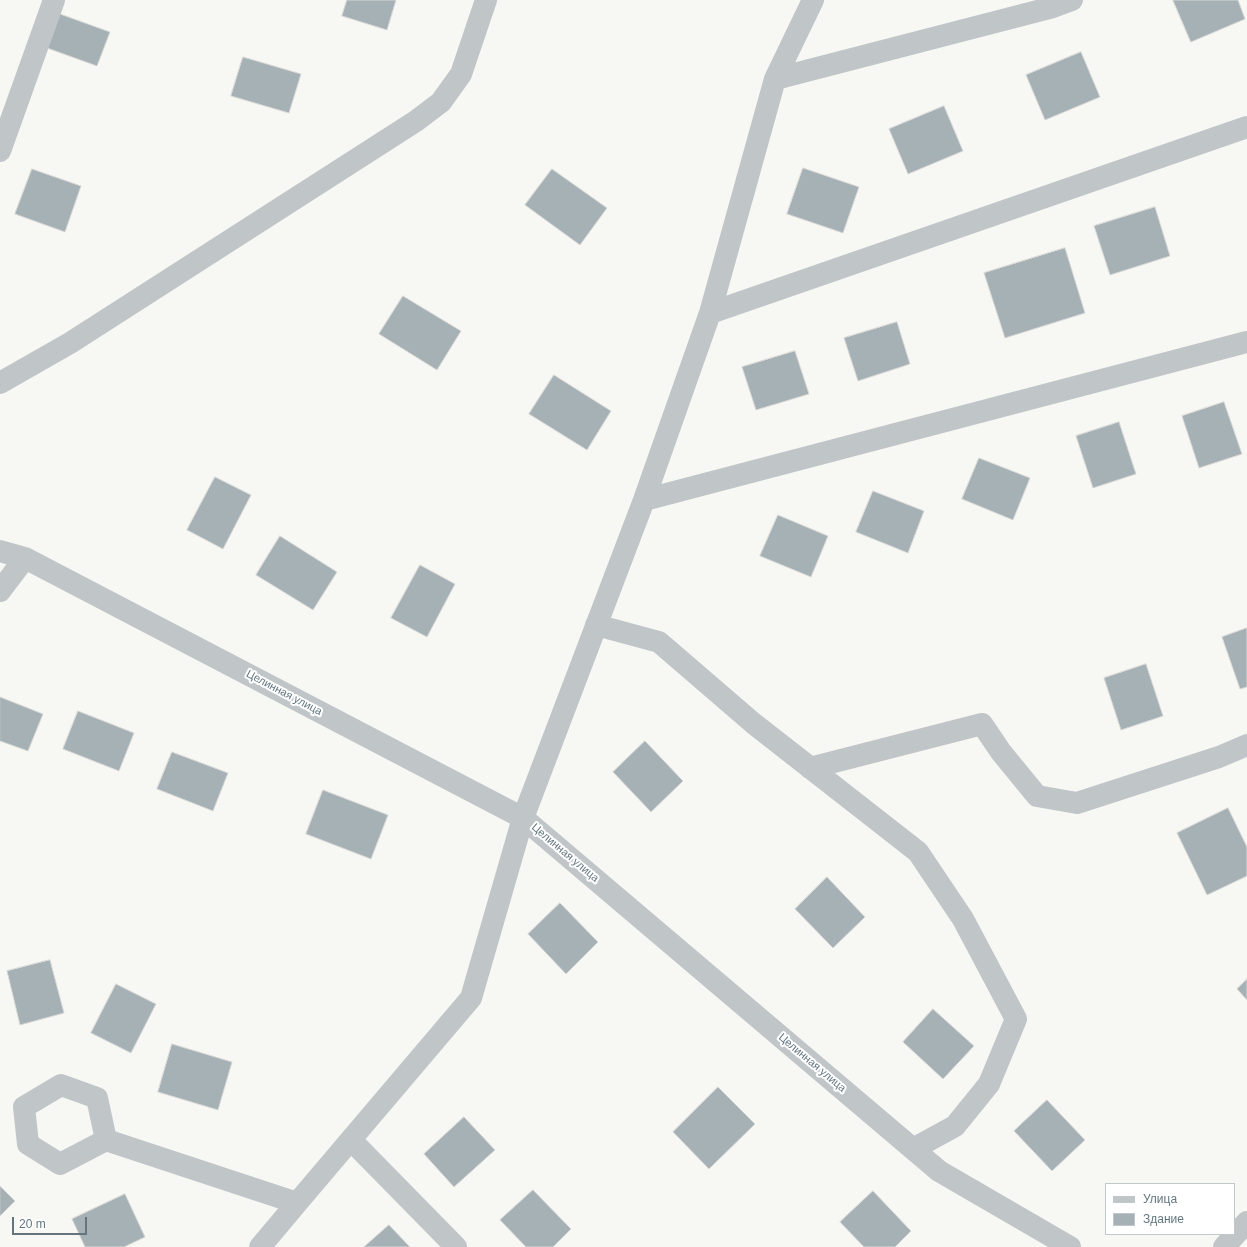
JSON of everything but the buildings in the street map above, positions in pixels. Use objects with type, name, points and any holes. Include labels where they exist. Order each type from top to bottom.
[{"type":"street","points":[[0,151],[54,0]]},
{"type":"street","points":[[0,383],[83,334],[416,121],[441,102],[461,74],[486,0]]},
{"type":"street","points":[[260,1247],[471,998],[523,818],[644,500],[710,313],[775,79],[813,0]]},
{"type":"street","points":[[775,79],[1053,7],[1072,0]]},
{"type":"street","points":[[710,313],[1247,127]]},
{"type":"street","points":[[644,500],[1247,342]]},
{"type":"street","name":"Целинная улица","points":[[0,551],[25,558],[523,818],[938,1171],[1070,1247]]},
{"type":"street","points":[[0,591],[25,558]]},
{"type":"street","points":[[596,625],[658,642],[753,723],[918,852],[963,919],[1016,1019],[990,1084],[955,1126],[913,1149]]},
{"type":"street","points":[[810,768],[982,724],[1001,752],[1037,796],[1078,803],[1219,757],[1247,745]]},
{"type":"street","points":[[106,1140],[297,1203]]},
{"type":"street","points":[[351,1140],[456,1247]]},
{"type":"street","points":[[1224,1247],[1247,1222]]}]
